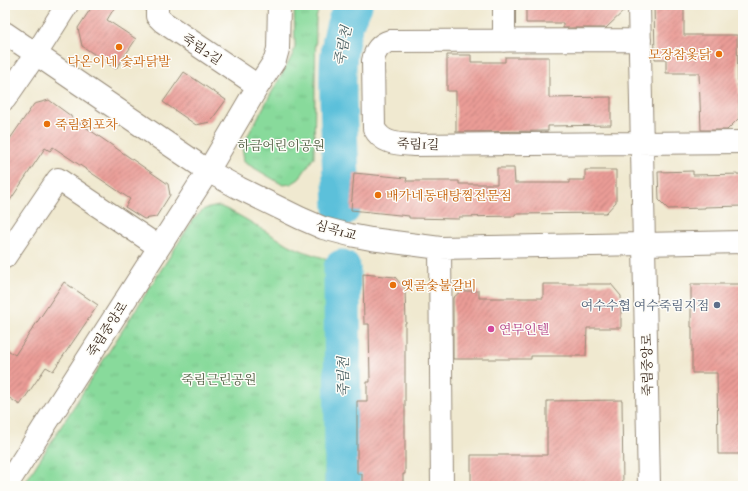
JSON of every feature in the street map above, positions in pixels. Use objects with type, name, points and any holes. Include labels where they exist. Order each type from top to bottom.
[{"type":"street","points":[[5,99],[67,5]]},
{"type":"street","name":"죽림2길","points":[[157,5],[157,16],[163,22],[258,86]]},
{"type":"street","points":[[5,33],[208,171],[275,60],[278,49],[279,5]]},
{"type":"street","points":[[504,5],[504,41],[640,40]]},
{"type":"street","points":[[639,5],[644,244]]},
{"type":"street","name":"죽림1길","points":[[504,41],[390,41],[382,44],[376,50],[373,61],[374,128],[376,132],[386,141],[414,145],[743,142]]},
{"type":"street","name":"심곡1교","points":[[208,171],[300,218],[330,230],[371,239],[440,248]]},
{"type":"street","name":"죽림중앙로","points":[[6,486],[208,171]]},
{"type":"street","points":[[5,256],[58,179],[159,247]]},
{"type":"street","points":[[442,486],[440,248],[743,242]]},
{"type":"street","name":"죽림중앙로","points":[[644,244],[649,486]]},
{"type":"green space","name":"하금어린이공원","points":[[294,5],[320,5],[316,18],[314,157],[299,179],[291,184],[283,185],[244,162],[242,146],[292,56],[295,47]]},
{"type":"green space","name":"죽림근린공원","points":[[219,206],[244,218],[289,245],[328,259],[325,486],[23,486],[193,220],[204,209]]},
{"type":"building","points":[[93,5],[116,5],[107,20],[136,39],[116,69],[82,46],[78,28]]},
{"type":"building","points":[[526,5],[627,5],[627,8],[606,28],[563,28],[563,23],[526,23]]},
{"type":"building","points":[[654,5],[684,5],[684,35],[737,35],[739,118],[727,130],[701,130],[699,73],[666,73],[666,59],[655,59]]},
{"type":"building","points":[[447,55],[471,55],[471,62],[505,62],[505,57],[549,57],[549,98],[611,97],[611,125],[548,126],[548,131],[456,132],[456,91],[447,91]]},
{"type":"building","points":[[184,72],[226,100],[210,122],[196,125],[163,102]]},
{"type":"building","points":[[49,100],[71,117],[168,184],[170,195],[156,217],[144,219],[125,207],[130,199],[53,147],[50,151],[45,148],[5,208],[5,146],[34,104]]},
{"type":"building","points":[[497,168],[514,168],[515,183],[569,183],[569,180],[585,180],[585,170],[616,170],[616,202],[606,213],[515,214],[515,216],[459,217],[459,219],[409,218],[409,216],[351,210],[354,173],[407,178],[406,181],[459,181],[459,184],[497,184]]},
{"type":"building","points":[[693,171],[693,175],[743,174],[743,206],[668,209],[659,200],[658,172]]},
{"type":"building","points":[[363,274],[395,277],[405,289],[405,474],[403,474],[403,486],[362,486],[362,474],[357,474],[357,401],[367,401],[367,382],[370,382],[369,324],[364,324]]},
{"type":"building","points":[[64,282],[98,305],[53,371],[46,367],[20,405],[5,395],[5,348],[15,355]]},
{"type":"building","points":[[543,284],[611,284],[621,296],[621,328],[587,328],[586,356],[531,356],[531,359],[453,359],[453,298],[461,291],[479,291],[479,298],[543,298]]},
{"type":"building","points":[[691,284],[743,284],[743,454],[718,454],[717,373],[692,373]]},
{"type":"building","points":[[622,400],[623,486],[471,486],[471,455],[547,455],[547,401]]},
{"type":"waterway","name":"죽림천","points":[[342,208],[338,64],[343,32],[347,18],[354,5]]},
{"type":"waterway","name":"죽림천","points":[[342,268],[343,486]]},
{"type":"place","name":"다온이네 숯과닭발","points":[[119,47]]},
{"type":"place","name":"모장참옻닭","points":[[719,54]]},
{"type":"place","name":"죽림회포차","points":[[47,124]]},
{"type":"place","name":"배가네동태탕찜전문점","points":[[378,195]]},
{"type":"place","name":"옛골숯불갈비","points":[[393,285]]},
{"type":"place","name":"여수수협 여수죽림지점","points":[[717,305]]},
{"type":"place","name":"연무인텔","points":[[491,329]]}]
